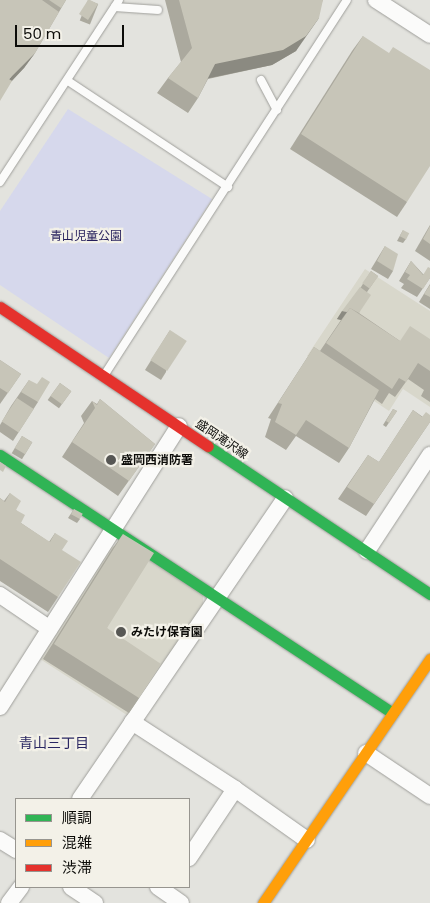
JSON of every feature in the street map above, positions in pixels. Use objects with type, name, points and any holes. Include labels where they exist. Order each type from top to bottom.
[{"type":"street","points":[[376,0],[430,35]]},
{"type":"street","name":"盛岡滝沢線","points":[[0,306],[430,594]]},
{"type":"street","points":[[0,707],[179,426]]},
{"type":"street","points":[[367,551],[430,454]]},
{"type":"street","points":[[0,455],[115,527],[394,713]]},
{"type":"street","points":[[81,798],[285,498]]},
{"type":"street","points":[[0,595],[50,629]]},
{"type":"street","points":[[263,903],[430,659]]},
{"type":"street","points":[[132,722],[235,789],[307,840]]},
{"type":"street","points":[[366,752],[430,796]]},
{"type":"street","points":[[190,856],[235,789]]},
{"type":"street","points":[[0,840],[15,849]]},
{"type":"street","points":[[9,903],[19,888]]},
{"type":"street","points":[[72,888],[95,903]]},
{"type":"street","points":[[164,889],[181,903]]},
{"type":"lane","points":[[104,376],[348,0]]},
{"type":"lane","points":[[0,182],[117,4],[158,10]]},
{"type":"lane","points":[[261,80],[277,110]]},
{"type":"lane","points":[[68,81],[228,187]]},
{"type":"shaded area","points":[[365,269],[430,311],[430,407],[403,389],[389,411],[307,356]]},
{"type":"shaded area","name":"みたけ保育園","points":[[125,543],[203,595],[203,605],[130,717],[40,659],[111,547]]},
{"type":"green space","name":"青山児童公園","points":[[68,109],[212,199],[109,358],[0,285],[0,211]]},
{"type":"building","points":[[0,0],[42,0],[59,12],[35,53],[9,79],[12,81],[0,101]]},
{"type":"building","points":[[49,0],[66,0],[61,8]]},
{"type":"building","points":[[88,0],[98,4],[88,20],[79,14]]},
{"type":"building","points":[[179,0],[323,0],[319,18],[306,36],[283,50],[215,64],[198,98],[168,78],[192,48]]},
{"type":"building","points":[[363,36],[389,53],[393,47],[430,70],[430,166],[407,202],[301,134]]},
{"type":"building","points":[[430,226],[430,244],[423,239]]},
{"type":"building","points":[[403,230],[409,233],[406,239],[400,236]]},
{"type":"building","points":[[385,246],[398,254],[393,271],[377,261]]},
{"type":"building","points":[[411,261],[423,275],[428,267],[430,268],[430,278],[423,289],[407,279],[410,275],[405,272]]},
{"type":"building","points":[[371,271],[378,276],[369,288],[362,283]]},
{"type":"building","points":[[430,285],[430,297],[424,294]]},
{"type":"building","points":[[360,287],[371,295],[359,313],[350,308],[347,312],[342,311]]},
{"type":"building","points":[[350,308],[400,341],[410,326],[430,339],[430,371],[418,363],[406,382],[399,378],[392,389],[326,343]]},
{"type":"building","points":[[170,330],[187,341],[167,371],[150,360]]},
{"type":"building","points":[[314,347],[379,390],[349,448],[306,420],[296,435],[275,422],[282,404],[278,403]]},
{"type":"building","points":[[0,360],[21,374],[8,393],[0,388]]},
{"type":"building","points":[[42,377],[50,382],[38,402],[21,392],[29,380],[37,384]]},
{"type":"building","points":[[60,383],[71,391],[62,404],[51,396]]},
{"type":"building","points":[[17,398],[34,409],[19,432],[2,421]]},
{"type":"building","points":[[100,399],[155,444],[129,481],[72,442],[95,408],[92,401],[97,405]]},
{"type":"building","points":[[393,409],[397,411],[389,423],[386,421]]},
{"type":"building","points":[[413,410],[422,417],[426,412],[430,415],[430,422],[374,504],[347,487],[368,455],[379,462]]},
{"type":"building","points":[[22,436],[32,442],[25,454],[15,448]]},
{"type":"building","points":[[0,462],[6,466],[3,472],[0,470]]},
{"type":"building","points":[[10,493],[21,501],[16,510],[25,515],[21,523],[50,542],[55,533],[68,541],[62,550],[81,562],[58,597],[0,559],[0,498],[5,502]]},
{"type":"building","points":[[74,509],[83,514],[80,519],[71,514]]},
{"type":"building","points":[[123,534],[154,553],[107,628],[161,664],[139,698],[54,644]]},
{"type":"traffic: fast","points":[[208,446],[430,594]]},
{"type":"traffic: fast","points":[[0,455],[393,713]]},
{"type":"traffic: slow","points":[[263,903],[430,659]]},
{"type":"traffic: jam","points":[[0,307],[208,446]]},
{"type":"place","name":"盛岡西消防署","points":[[111,460]]},
{"type":"place","name":"みたけ保育園","points":[[121,632]]},
{"type":"district","name":"青山三丁目","points":[[54,743]]}]
